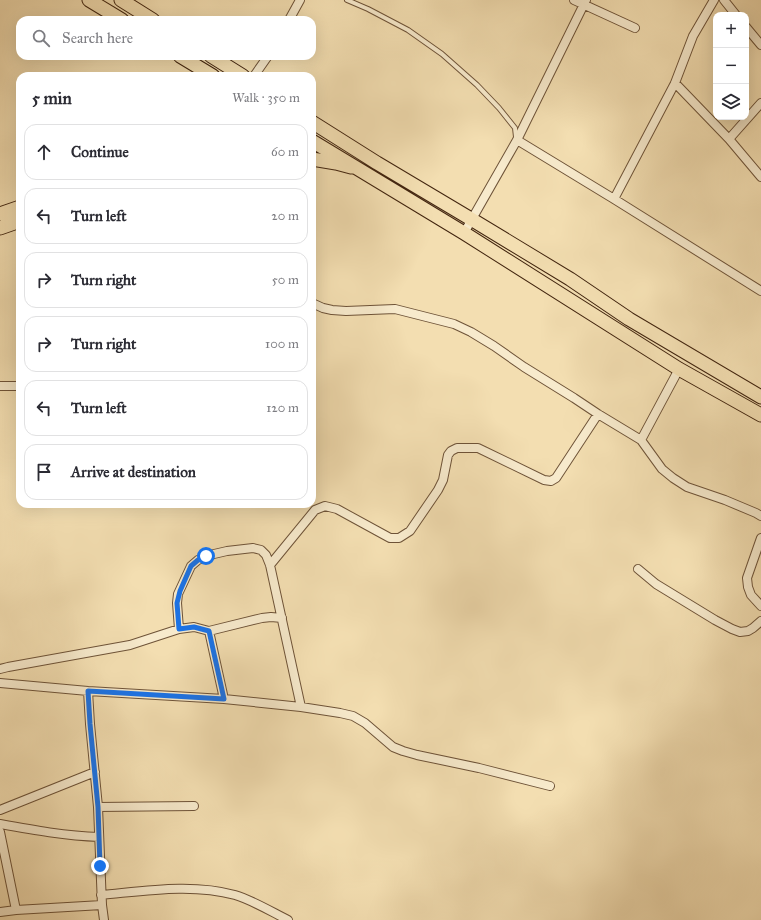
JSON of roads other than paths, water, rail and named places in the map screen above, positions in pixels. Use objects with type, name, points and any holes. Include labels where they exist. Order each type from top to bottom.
[{"type":"main road","points":[[89,0],[115,16]]},
{"type":"main road","points":[[122,0],[148,16]]},
{"type":"main road","points":[[187,60],[206,72]]},
{"type":"main road","points":[[217,60],[234,72]]},
{"type":"main road","points":[[316,125],[570,279],[630,319],[761,397]]},
{"type":"main road","points":[[316,143],[464,233],[680,369],[761,414]]},
{"type":"main road","points":[[316,160],[356,168]]},
{"type":"main road","points":[[6,220],[16,211]]},
{"type":"street","points":[[291,16],[300,0]]},
{"type":"street","points":[[574,0],[585,2],[635,28]]},
{"type":"street","points":[[614,199],[676,83],[693,36],[714,0]]},
{"type":"street","points":[[724,0],[734,12]]},
{"type":"street","points":[[464,233],[471,218],[517,140],[585,2]]},
{"type":"street","points":[[749,31],[761,46]]},
{"type":"street","points":[[257,72],[265,60]]},
{"type":"street","points":[[676,83],[729,139],[761,177]]},
{"type":"street","points":[[729,139],[761,103]]},
{"type":"street","points":[[517,140],[761,291]]},
{"type":"street","points":[[316,305],[332,310],[346,311],[395,309],[454,324],[471,332],[640,440],[662,469],[687,487],[725,500],[761,516]]},
{"type":"street","points":[[640,440],[680,369]]},
{"type":"street","points":[[0,386],[16,386]]},
{"type":"street","points":[[270,564],[315,510],[325,506],[337,509],[390,538],[399,538],[410,531],[438,490],[443,480],[448,456],[451,451],[457,448],[478,448],[544,480],[556,478],[598,414]]},
{"type":"street","points":[[761,538],[747,578],[751,595],[761,606]]},
{"type":"street","points":[[179,629],[177,603],[178,594],[191,566],[206,556],[227,551],[252,548],[261,550],[266,555],[270,564],[300,707]]},
{"type":"street","points":[[638,569],[656,584],[732,629],[740,632],[748,631],[761,621]]},
{"type":"street","points":[[0,669],[130,646],[179,629],[194,627],[209,631],[262,618],[282,618]]},
{"type":"street","points":[[209,631],[224,699]]},
{"type":"street","points":[[0,683],[88,691],[224,699],[340,713],[353,716],[365,723],[393,747],[402,751],[550,786]]},
{"type":"street","points":[[88,691],[98,807],[101,895],[104,920]]},
{"type":"street","points":[[0,810],[95,772]]},
{"type":"street","points":[[98,807],[194,806]]},
{"type":"street","points":[[0,824],[41,832],[99,837]]},
{"type":"street","points":[[0,832],[16,910]]},
{"type":"street","points":[[101,895],[193,888],[216,891],[236,895],[288,920]]},
{"type":"street","points":[[0,912],[102,905]]},
{"type":"lane","points":[[347,0],[408,30],[442,54],[477,84],[499,108],[515,128],[517,140]]}]
